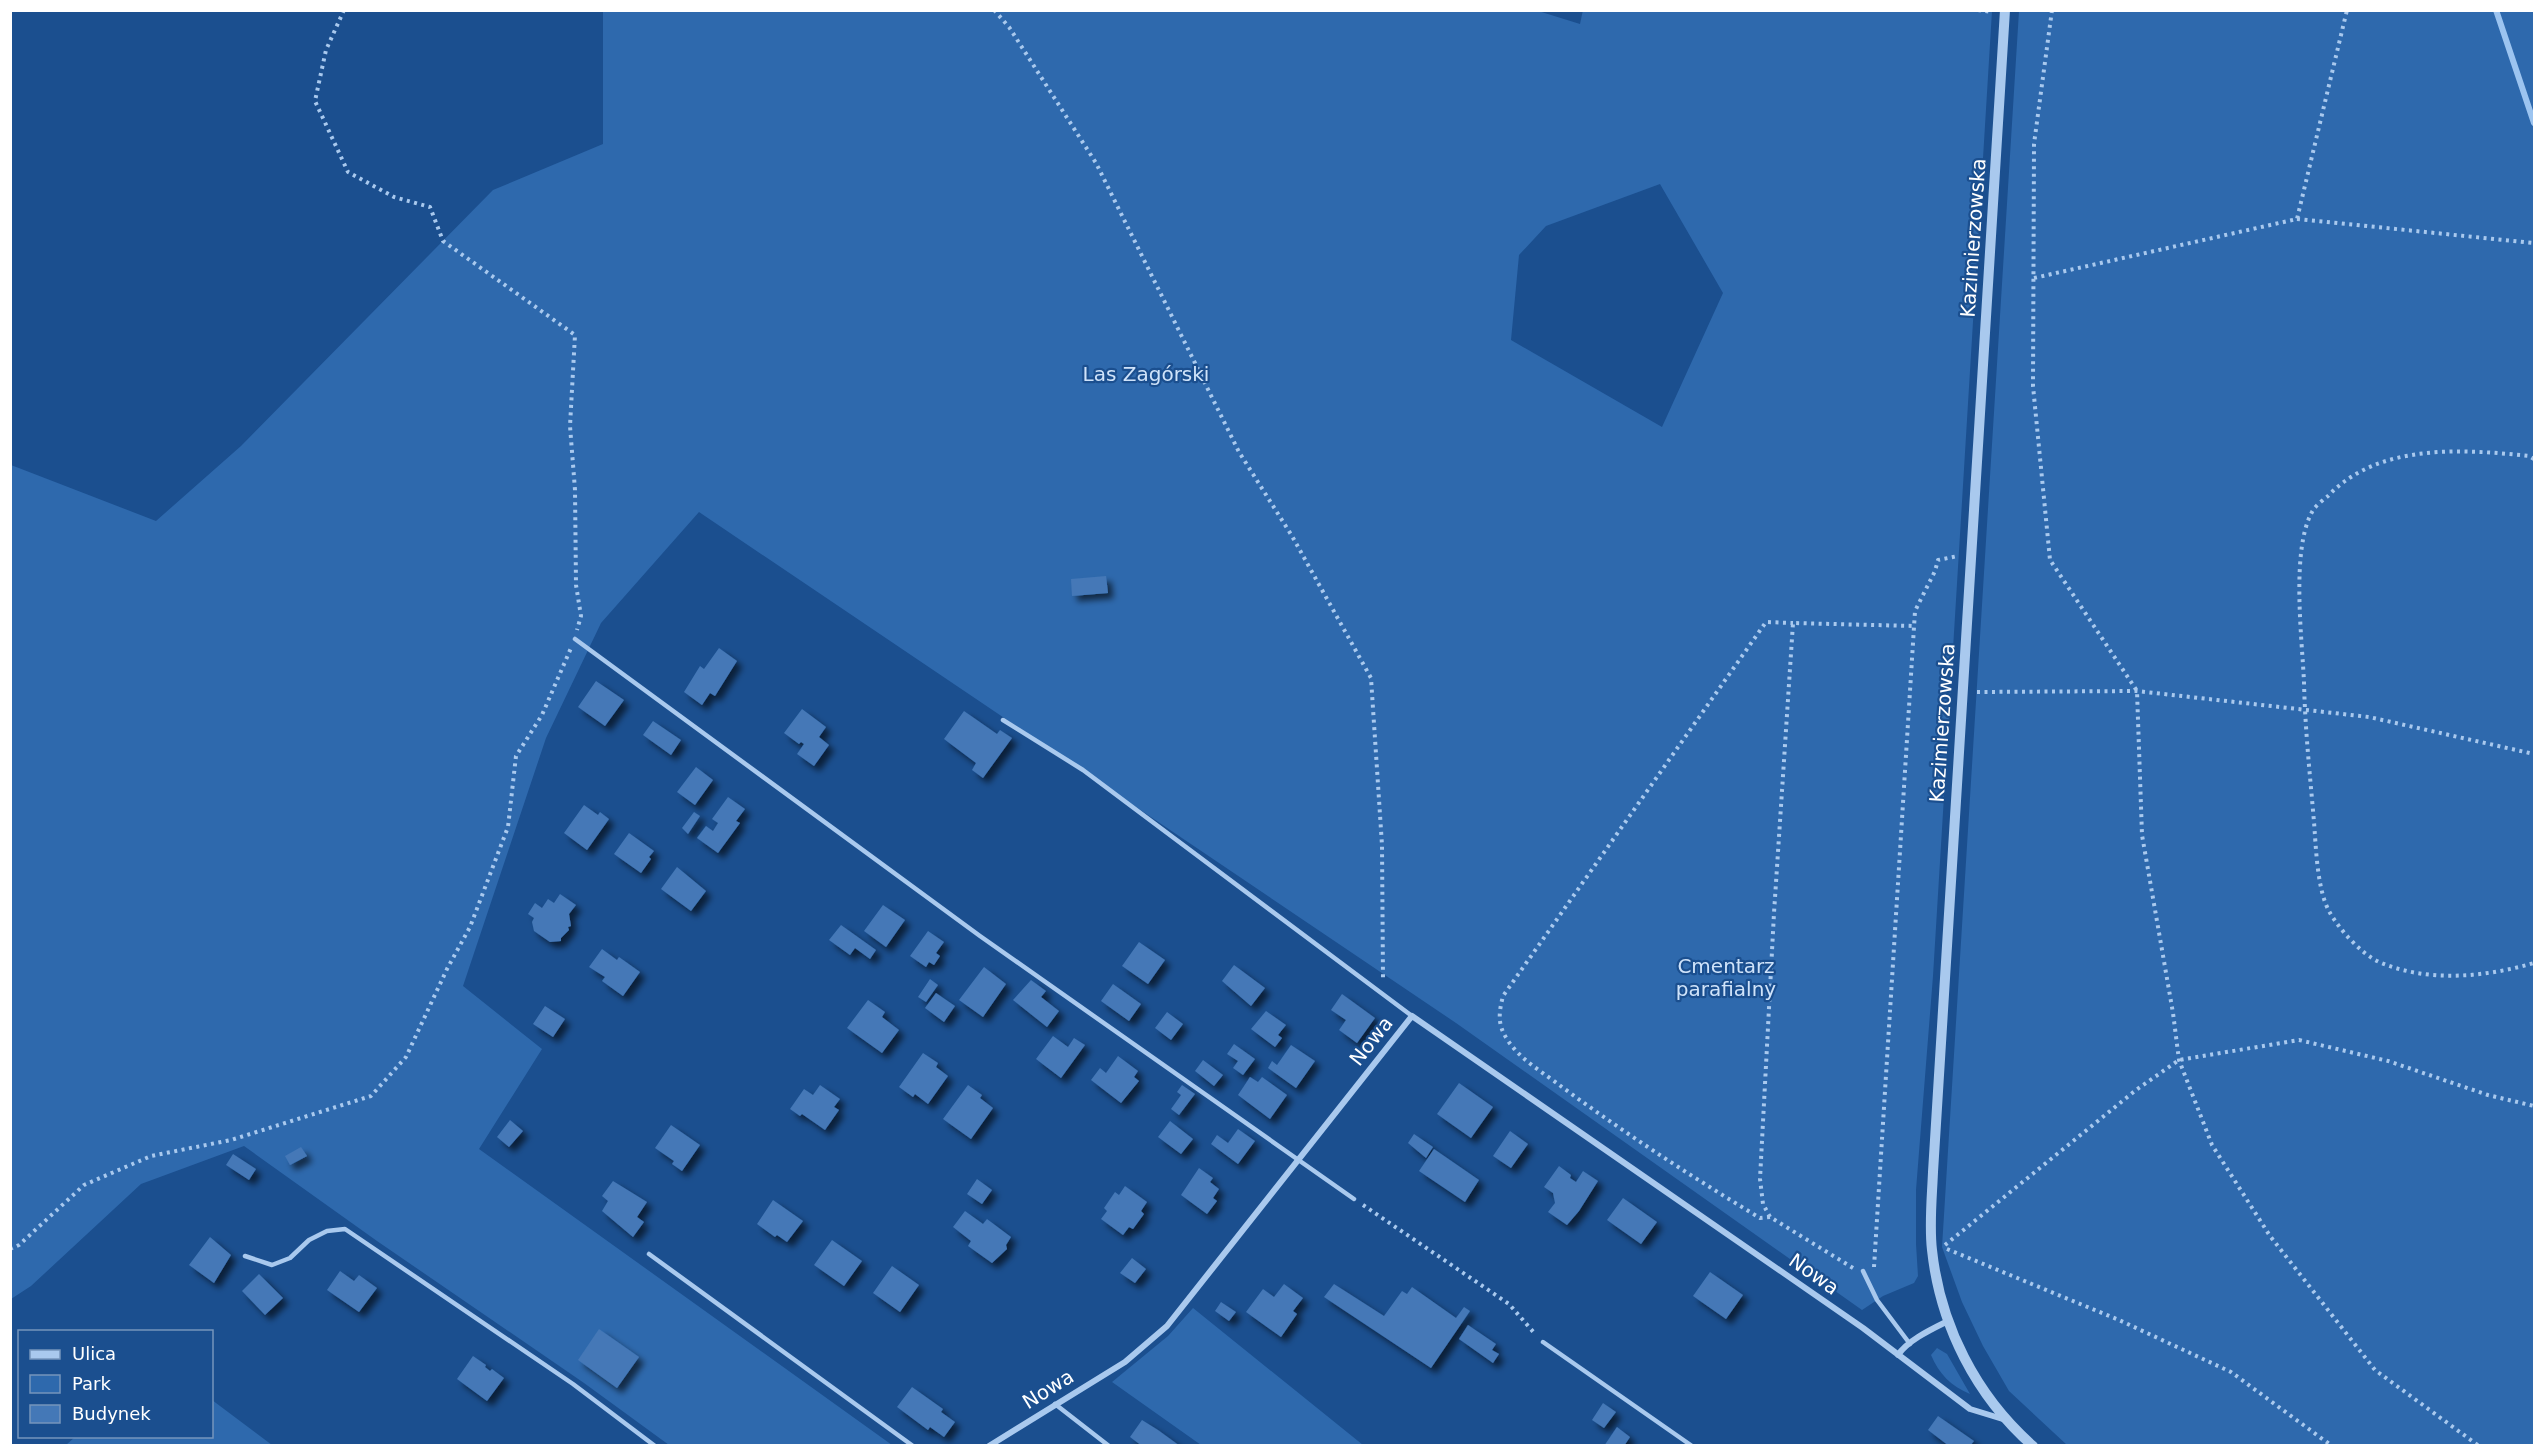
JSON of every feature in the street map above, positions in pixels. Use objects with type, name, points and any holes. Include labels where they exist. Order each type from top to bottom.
[{"type":"street","name":"Kazimierzowska","points":[[2005,10],[1933,1172],[1932,1249],[1939,1292],[1948,1321],[1968,1367],[2007,1420],[2033,1446]]},
{"type":"street","name":"Nowa","points":[[990,1446],[1125,1362],[1167,1326],[1412,1016],[1898,1355],[1970,1409],[2007,1420]]},
{"type":"street","points":[[1898,1355],[1910,1344],[1948,1321]]},
{"type":"lane","points":[[575,639],[980,936],[1354,1199]]},
{"type":"lane","points":[[1003,720],[1083,770],[1412,1016]]},
{"type":"lane","points":[[245,1256],[272,1265],[290,1258],[309,1240],[327,1231],[345,1229],[573,1384],[655,1446]]},
{"type":"lane","points":[[649,1254],[913,1446]]},
{"type":"lane","points":[[1863,1270],[1877,1300],[1910,1344]]},
{"type":"lane","points":[[1543,1342],[1692,1446]]},
{"type":"lane","points":[[1055,1404],[1109,1446]]},
{"type":"path","points":[[10,1249],[20,1245],[84,1185],[141,1160],[231,1140],[371,1096],[406,1057],[447,969],[470,927],[508,827],[516,756],[542,716],[575,639],[581,616],[576,585],[575,490],[570,426],[575,335],[443,241],[430,207],[394,197],[348,172],[315,101],[326,51],[344,10]]},
{"type":"path","points":[[994,10],[1009,27],[1096,163],[1239,452],[1292,536],[1371,678],[1382,844],[1384,995]]},
{"type":"path","points":[[2052,10],[2034,144],[2033,386],[2050,560],[2137,691],[2142,835],[2174,1013],[2179,1060],[2212,1145],[2270,1236],[2375,1370],[2479,1446]]},
{"type":"path","points":[[2297,219],[2347,10]]},
{"type":"path","points":[[2034,278],[2297,219],[2535,243]]},
{"type":"path","points":[[2535,459],[2529,456],[2475,450],[2422,454],[2379,462],[2340,483],[2312,512],[2299,556],[2305,710],[2317,866],[2328,909],[2346,936],[2378,961],[2415,972],[2463,976],[2499,973],[2535,963]]},
{"type":"path","points":[[1793,623],[1760,1179],[1763,1204],[1770,1217],[1848,1266],[1863,1270],[1874,1267],[1915,611],[1938,560],[1953,556],[1971,557]]},
{"type":"path","points":[[1770,1217],[1760,1218],[1675,1167],[1526,1059],[1507,1040],[1498,1017],[1503,996],[1766,622],[1914,626]]},
{"type":"path","points":[[1973,692],[2137,691],[2368,717],[2535,754]]},
{"type":"path","points":[[2332,1446],[2231,1372],[2119,1320],[1942,1247],[2127,1098],[2179,1060],[2299,1040],[2388,1061],[2488,1095],[2535,1106]]},
{"type":"path","points":[[1354,1199],[1509,1304],[1543,1342]]},
{"type":"green space","name":"Las Zagórski","points":[[1535,10],[1580,24],[1583,10],[1992,11],[1933,976],[1916,1190],[1918,1276],[1914,1283],[1883,1296],[1862,1310],[1456,1023],[699,512],[601,623],[546,738],[463,986],[542,1049],[479,1149],[892,1445],[669,1445],[244,1146],[141,1184],[31,1286],[11,1299],[11,465],[156,521],[241,446],[493,190],[603,144],[603,11]],"holes":[[[1660,184],[1723,293],[1662,427],[1511,340],[1519,255],[1546,226]]]},
{"type":"green space","points":[[2019,11],[2534,11],[2534,1445],[2067,1445],[2009,1391],[1983,1346],[1962,1302],[1942,1247]]},
{"type":"green space","points":[[1193,1308],[1363,1445],[1201,1445],[1112,1382],[1168,1336]]},
{"type":"green space","points":[[1937,1348],[1947,1354],[1970,1394],[1946,1379],[1938,1368],[1931,1355]]},
{"type":"green space","points":[[213,1401],[272,1445],[66,1445],[74,1438],[213,1438]]},
{"type":"building","points":[[1106,576],[1108,593],[1072,596],[1071,579]]},
{"type":"building","points":[[719,648],[737,661],[715,696],[710,693],[702,705],[684,692],[700,666],[704,669]]},
{"type":"building","points":[[596,681],[624,700],[605,726],[578,707]]},
{"type":"building","points":[[802,709],[826,727],[819,737],[829,745],[814,766],[797,754],[804,744],[801,742],[799,744],[784,733]]},
{"type":"building","points":[[964,711],[997,734],[1000,730],[1012,738],[983,778],[972,770],[976,763],[944,739]]},
{"type":"building","points":[[653,721],[681,740],[671,755],[643,735]]},
{"type":"building","points":[[696,767],[713,780],[695,805],[677,792]]},
{"type":"building","points":[[728,797],[745,809],[736,821],[740,823],[718,853],[697,838],[706,826],[713,831],[718,823],[712,819]]},
{"type":"building","points":[[584,805],[598,815],[600,812],[609,819],[587,850],[564,833]]},
{"type":"building","points":[[694,812],[700,816],[688,834],[682,828]]},
{"type":"building","points":[[629,833],[654,851],[641,873],[614,854]]},
{"type":"building","points":[[677,867],[706,891],[691,911],[661,889]]},
{"type":"building","points":[[560,894],[576,905],[569,914],[571,926],[568,927],[569,930],[561,941],[550,942],[534,931],[532,922],[534,918],[528,914],[535,903],[542,908],[548,899],[554,903]]},
{"type":"building","points":[[883,905],[905,920],[886,947],[864,931]]},
{"type":"building","points":[[841,925],[876,950],[870,959],[855,948],[850,955],[829,940]]},
{"type":"building","points":[[928,931],[944,942],[936,953],[940,956],[934,965],[929,962],[926,967],[910,956]]},
{"type":"building","points":[[1139,942],[1165,960],[1148,984],[1122,966]]},
{"type":"building","points":[[602,949],[617,960],[619,957],[640,972],[623,996],[602,981],[605,977],[589,967]]},
{"type":"building","points":[[1234,965],[1265,988],[1251,1006],[1222,981]]},
{"type":"building","points":[[984,967],[1006,984],[983,1017],[959,1000]]},
{"type":"building","points":[[930,979],[938,985],[926,1002],[918,997]]},
{"type":"building","points":[[1031,980],[1046,991],[1041,997],[1059,1011],[1047,1027],[1013,1000]]},
{"type":"building","points":[[1113,984],[1141,1004],[1129,1021],[1101,1001]]},
{"type":"building","points":[[936,993],[955,1006],[944,1022],[925,1008]]},
{"type":"building","points":[[1342,994],[1375,1018],[1357,1043],[1339,1030],[1346,1020],[1331,1010]]},
{"type":"building","points":[[868,1000],[885,1012],[882,1017],[899,1030],[882,1053],[847,1028]]},
{"type":"building","points":[[545,1006],[565,1019],[553,1037],[533,1024]]},
{"type":"building","points":[[1266,1011],[1286,1025],[1278,1035],[1282,1038],[1275,1047],[1251,1029]]},
{"type":"building","points":[[1167,1012],[1183,1024],[1171,1040],[1155,1028]]},
{"type":"building","points":[[1053,1036],[1068,1047],[1074,1038],[1085,1045],[1061,1078],[1036,1059]]},
{"type":"building","points":[[1234,1044],[1255,1059],[1243,1075],[1233,1068],[1238,1061],[1227,1054]]},
{"type":"building","points":[[1291,1045],[1315,1061],[1296,1088],[1268,1068],[1272,1061],[1277,1065]]},
{"type":"building","points":[[923,1053],[938,1063],[936,1067],[948,1076],[928,1104],[915,1094],[913,1097],[899,1087]]},
{"type":"building","points":[[1118,1056],[1138,1071],[1134,1077],[1139,1081],[1121,1103],[1091,1080],[1100,1068],[1106,1073]]},
{"type":"building","points":[[1203,1060],[1223,1075],[1214,1086],[1195,1071]]},
{"type":"building","points":[[1250,1077],[1258,1082],[1262,1077],[1287,1095],[1270,1119],[1238,1095]]},
{"type":"building","points":[[1459,1083],[1493,1107],[1471,1138],[1437,1114]]},
{"type":"building","points":[[820,1085],[840,1099],[834,1107],[839,1110],[825,1130],[802,1114],[800,1116],[790,1109],[804,1089],[813,1095]]},
{"type":"building","points":[[968,1085],[982,1095],[980,1098],[993,1108],[971,1139],[943,1119]]},
{"type":"building","points":[[1182,1085],[1195,1094],[1179,1115],[1171,1109],[1181,1095],[1177,1092]]},
{"type":"building","points":[[510,1120],[523,1131],[509,1147],[497,1137]]},
{"type":"building","points":[[1170,1121],[1193,1139],[1181,1154],[1158,1137]]},
{"type":"building","points":[[671,1125],[700,1145],[682,1171],[672,1164],[674,1161],[655,1148]]},
{"type":"building","points":[[1238,1129],[1255,1141],[1238,1164],[1211,1144],[1217,1135],[1228,1143]]},
{"type":"building","points":[[1510,1131],[1528,1144],[1511,1168],[1493,1156]]},
{"type":"building","points":[[1414,1134],[1433,1147],[1426,1158],[1408,1143]]},
{"type":"building","points":[[301,1147],[307,1156],[290,1165],[285,1156]]},
{"type":"building","points":[[1434,1149],[1479,1180],[1465,1202],[1419,1171]]},
{"type":"building","points":[[233,1154],[256,1169],[249,1180],[226,1165]]},
{"type":"building","points":[[1559,1166],[1576,1182],[1583,1171],[1598,1181],[1567,1225],[1548,1212],[1555,1203],[1553,1193],[1544,1187]]},
{"type":"building","points":[[1199,1168],[1213,1178],[1210,1182],[1219,1189],[1213,1198],[1217,1201],[1207,1214],[1181,1195]]},
{"type":"building","points":[[977,1179],[992,1190],[982,1204],[967,1194]]},
{"type":"building","points":[[613,1181],[647,1202],[637,1217],[644,1222],[633,1237],[602,1211],[608,1201],[602,1196]]},
{"type":"building","points":[[1125,1186],[1147,1202],[1141,1211],[1144,1214],[1133,1229],[1129,1227],[1123,1235],[1101,1219],[1107,1211],[1104,1208],[1115,1192],[1119,1195]]},
{"type":"building","points":[[1623,1198],[1657,1222],[1641,1244],[1607,1220]]},
{"type":"building","points":[[773,1200],[803,1221],[787,1242],[777,1235],[775,1237],[757,1224]]},
{"type":"building","points":[[965,1211],[983,1224],[987,1219],[1011,1237],[1006,1245],[1007,1249],[992,1263],[968,1246],[971,1241],[953,1227]]},
{"type":"building","points":[[210,1237],[231,1255],[214,1283],[189,1265]]},
{"type":"building","points":[[832,1240],[862,1261],[844,1286],[814,1265]]},
{"type":"building","points":[[1132,1258],[1146,1269],[1135,1283],[1120,1273]]},
{"type":"building","points":[[892,1266],[919,1285],[900,1312],[873,1293]]},
{"type":"building","points":[[340,1271],[354,1281],[359,1275],[377,1288],[359,1312],[327,1290]]},
{"type":"building","points":[[1710,1272],[1743,1295],[1726,1319],[1693,1296]]},
{"type":"building","points":[[259,1274],[283,1298],[265,1315],[242,1291]]},
{"type":"building","points":[[1284,1284],[1303,1298],[1293,1311],[1297,1314],[1281,1337],[1246,1312],[1263,1289],[1274,1297]]},
{"type":"building","points":[[1334,1284],[1384,1316],[1402,1291],[1407,1294],[1412,1287],[1456,1318],[1464,1307],[1470,1311],[1431,1368],[1324,1297]]},
{"type":"building","points":[[1221,1302],[1236,1312],[1229,1321],[1215,1311]]},
{"type":"building","points":[[1468,1325],[1496,1344],[1492,1350],[1499,1354],[1493,1363],[1459,1339]]},
{"type":"building","points":[[599,1329],[639,1357],[617,1388],[578,1360]]},
{"type":"building","points":[[473,1356],[486,1365],[485,1367],[490,1371],[492,1369],[504,1378],[487,1401],[457,1379]]},
{"type":"building","points":[[912,1387],[943,1409],[941,1412],[955,1422],[944,1437],[930,1427],[928,1430],[897,1407]]},
{"type":"building","points":[[1603,1403],[1616,1412],[1604,1428],[1592,1420]]},
{"type":"building","points":[[1938,1416],[1974,1441],[1970,1446],[1949,1446],[1928,1430]]},
{"type":"building","points":[[1142,1420],[1180,1446],[1142,1446],[1130,1437]]},
{"type":"building","points":[[1617,1427],[1630,1437],[1624,1446],[1604,1446]]},
{"type":"waterway","points":[[2496,10],[2534,123]]},
{"type":"park label","name":"Cmentarz parafialny","points":[[1726,978]]}]
